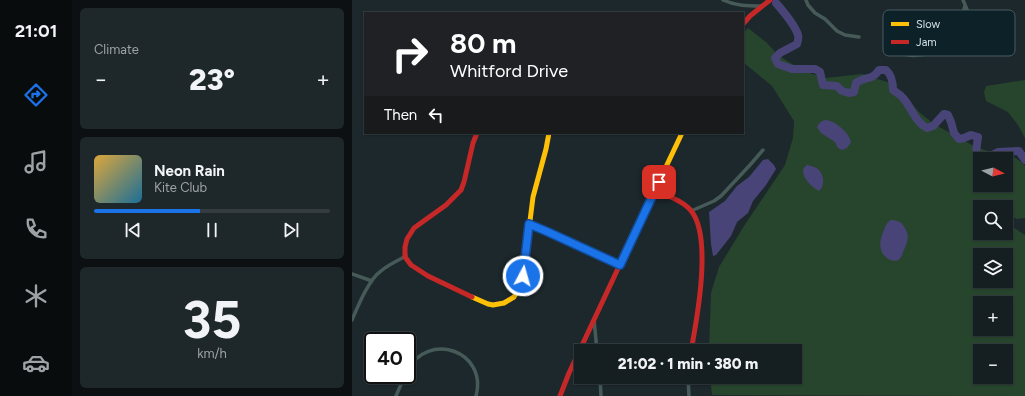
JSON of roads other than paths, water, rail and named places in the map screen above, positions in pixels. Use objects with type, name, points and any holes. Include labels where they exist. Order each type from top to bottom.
[{"type":"street","points":[[722,0],[743,6],[763,6]]},
{"type":"street","points":[[744,23],[770,0]]},
{"type":"street","points":[[806,0],[808,5],[815,13],[825,19],[837,32],[859,37]]},
{"type":"street","points":[[963,0],[966,10]]},
{"type":"street","points":[[964,10],[965,6]]},
{"type":"street","points":[[477,134],[461,190],[446,205],[414,228],[407,239],[405,247],[406,256],[411,265],[428,276],[473,298],[494,305],[504,303],[514,297],[518,293],[522,284],[533,197],[549,134]]},
{"type":"street","points":[[560,396],[594,318],[682,134]]},
{"type":"street","points":[[691,211],[721,196],[763,150]]},
{"type":"street","points":[[655,190],[681,203],[691,211],[700,228],[702,258],[701,283],[692,344]]},
{"type":"street","points":[[529,224],[620,265]]},
{"type":"street","points":[[352,320],[375,276],[381,270],[406,256]]},
{"type":"street","points":[[352,274],[372,280]]},
{"type":"street","points":[[594,318],[596,344]]},
{"type":"street","points":[[416,358],[425,352],[438,349],[452,350],[463,356],[474,368],[478,384],[476,396]]},
{"type":"street","points":[[396,396],[401,384]]},
{"type":"street","points":[[600,384],[601,396]]},
{"type":"street","points":[[688,384],[689,396]]},
{"type":"waterway","points":[[776,3],[792,23],[798,37],[797,44],[780,53],[775,58],[778,64],[792,69],[815,69],[820,72],[823,85],[837,86],[842,91],[849,93],[854,92],[856,83],[859,81],[874,76],[879,70],[886,70],[892,79],[893,90],[902,97],[919,122],[927,128],[933,126],[944,114],[948,115],[954,133],[959,139],[971,135],[978,137],[976,152],[981,158],[988,157],[998,152],[1019,151],[1025,160]]}]
